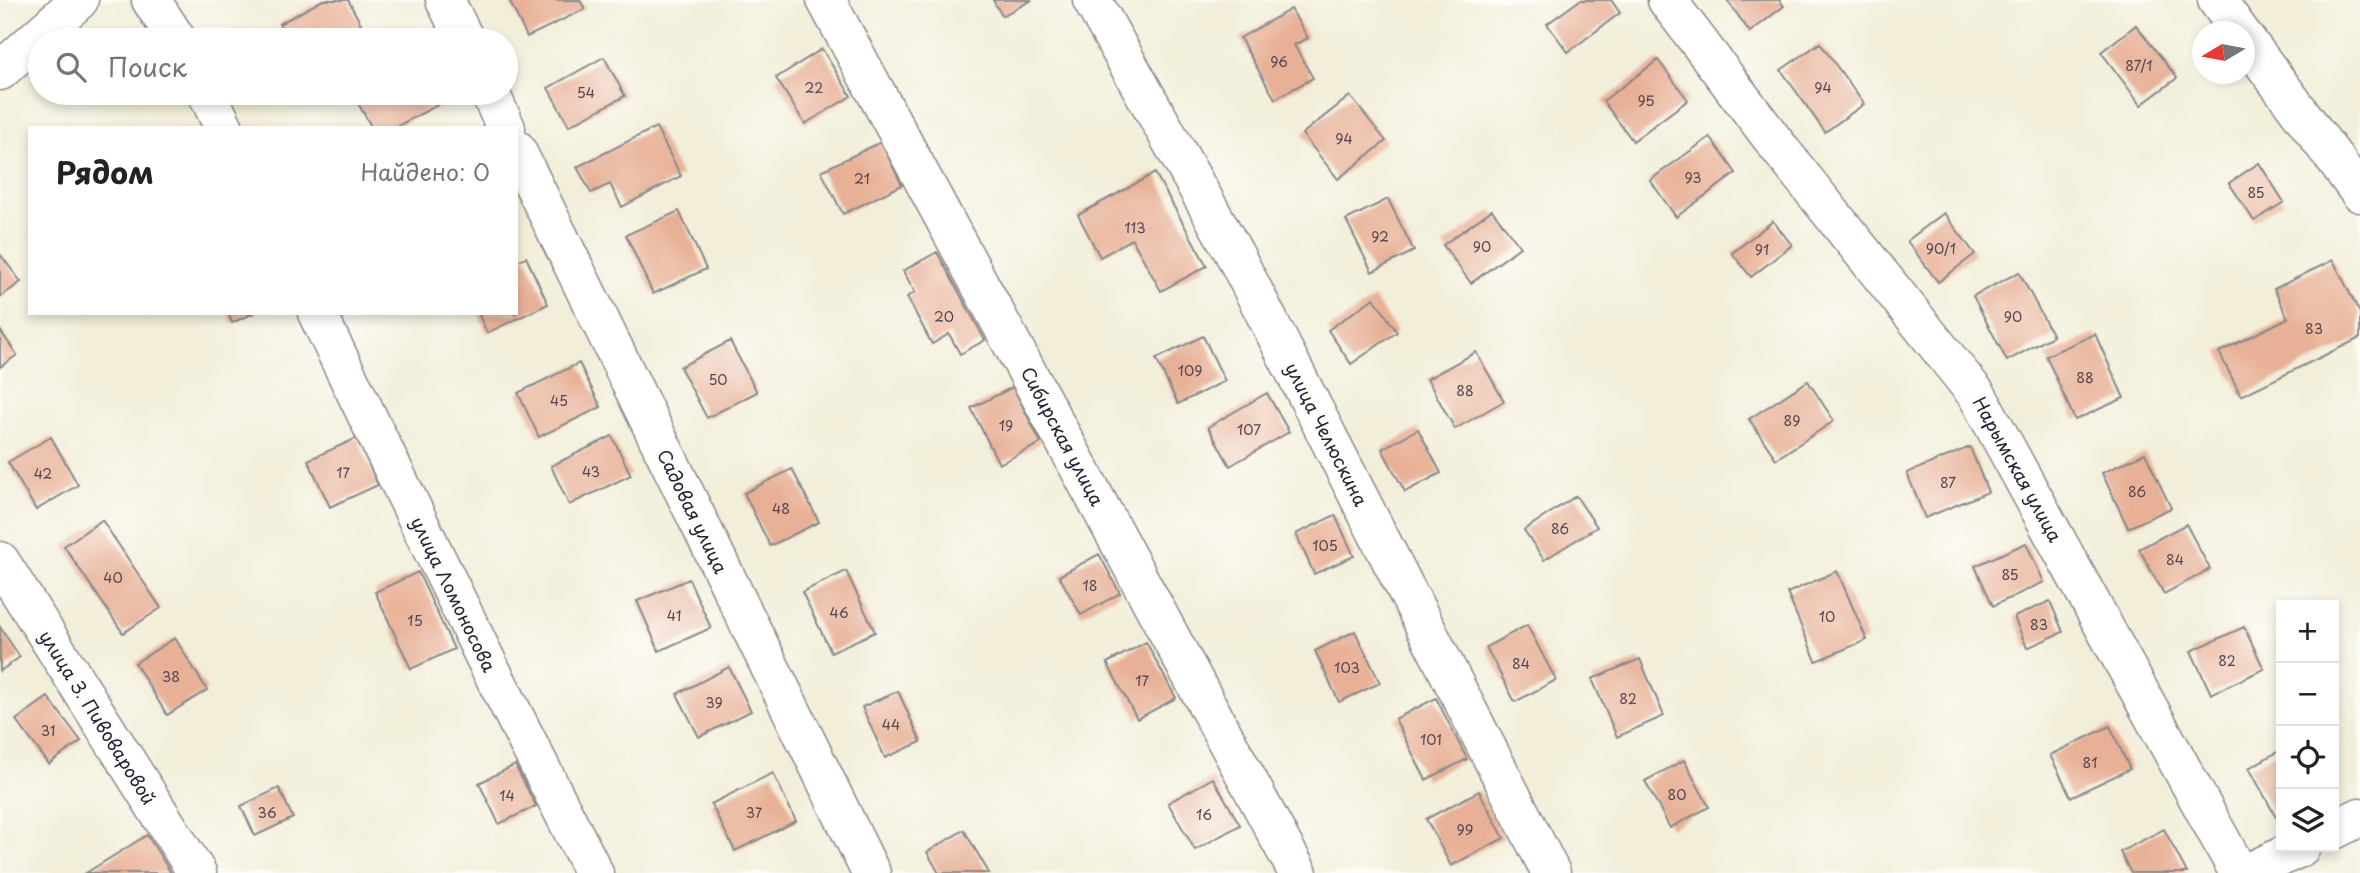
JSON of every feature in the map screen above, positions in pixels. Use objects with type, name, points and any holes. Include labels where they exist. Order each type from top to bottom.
[{"type":"street","points":[[48,28],[79,0]]},
{"type":"street","points":[[151,0],[169,28]]},
{"type":"street","points":[[445,0],[459,28]]},
{"type":"street","name":"Сибирская улица","points":[[826,0],[1298,873]]},
{"type":"street","name":"улица Челюскина","points":[[1093,0],[1235,255],[1551,873]]},
{"type":"street","name":"Нарымская улица","points":[[1667,0],[1783,153],[1978,395],[2239,873]]},
{"type":"street","points":[[2217,0],[2232,21]]},
{"type":"street","points":[[0,71],[28,46]]},
{"type":"street","points":[[2255,51],[2360,193]]},
{"type":"street","points":[[213,105],[223,126]]},
{"type":"street","points":[[495,105],[505,126]]},
{"type":"street","name":"Садовая улица","points":[[518,153],[871,873]]},
{"type":"street","name":"улица Ломоносова","points":[[318,315],[485,658],[594,873]]},
{"type":"street","name":"улица З. Пивоваровой","points":[[0,561],[197,873]]},
{"type":"street","points":[[2339,828],[2360,817]]},
{"type":"street","points":[[2248,873],[2291,852]]},
{"type":"building","points":[[323,0],[348,0],[363,28],[281,28],[279,24]]},
{"type":"building","points":[[509,0],[580,0],[585,9],[527,37]]},
{"type":"building","points":[[993,0],[1032,0],[1002,16]]},
{"type":"building","points":[[1580,0],[1611,0],[1620,13],[1568,52],[1547,24]]},
{"type":"building","points":[[1727,0],[1779,0],[1784,6],[1750,32]]},
{"type":"building","points":[[1291,9],[1308,38],[1294,45],[1313,78],[1275,99],[1240,38]]},
{"type":"building","points":[[2136,25],[2177,78],[2141,105],[2101,52]]},
{"type":"building","points":[[1820,43],[1864,104],[1825,132],[1781,70]]},
{"type":"building","points":[[822,49],[851,96],[805,124],[776,78]]},
{"type":"building","points":[[604,57],[625,96],[569,126],[548,88]]},
{"type":"building","points":[[1658,60],[1688,100],[1633,141],[1603,101]]},
{"type":"building","points":[[1350,96],[1386,141],[1338,179],[1302,134]]},
{"type":"building","points":[[359,105],[438,105],[398,126],[371,126]]},
{"type":"building","points":[[656,127],[681,176],[622,207],[610,184],[591,193],[577,167]]},
{"type":"building","points":[[1710,137],[1736,173],[1676,217],[1650,180]]},
{"type":"building","points":[[881,142],[902,185],[843,214],[821,171]]},
{"type":"building","points":[[2259,163],[2284,202],[2254,221],[2229,183]]},
{"type":"building","points":[[1155,173],[1207,266],[1161,291],[1132,239],[1100,257],[1078,215]]},
{"type":"building","points":[[1388,199],[1414,251],[1372,272],[1346,220]]},
{"type":"building","points":[[1492,210],[1520,247],[1471,283],[1443,245]]},
{"type":"building","points":[[679,211],[706,269],[653,294],[626,235]]},
{"type":"building","points":[[1944,213],[1975,254],[1938,282],[1907,241]]},
{"type":"building","points":[[1773,221],[1792,245],[1751,277],[1732,253]]},
{"type":"building","points":[[937,252],[985,340],[960,354],[949,334],[932,344],[907,297],[915,292],[903,271]]},
{"type":"building","points":[[0,254],[21,282],[0,297]]},
{"type":"building","points":[[526,257],[548,304],[487,333],[479,315],[518,315],[518,261]]},
{"type":"building","points":[[2333,260],[2360,313],[2360,338],[2241,396],[2219,352],[2288,318],[2274,289]]},
{"type":"building","points":[[2019,272],[2053,336],[2007,361],[1973,296]]},
{"type":"building","points":[[1374,298],[1397,332],[1351,364],[1328,330]]},
{"type":"building","points":[[229,315],[250,315],[232,323]]},
{"type":"building","points":[[0,330],[17,355],[0,367]]},
{"type":"building","points":[[2095,334],[2124,398],[2075,420],[2046,356]]},
{"type":"building","points":[[1203,336],[1225,381],[1178,404],[1156,359]]},
{"type":"building","points":[[730,341],[757,392],[707,418],[680,367]]},
{"type":"building","points":[[1476,352],[1504,401],[1455,429],[1427,379]]},
{"type":"building","points":[[579,363],[601,407],[539,437],[518,393]]},
{"type":"building","points":[[1808,381],[1834,421],[1776,459],[1749,419]]},
{"type":"building","points":[[1013,387],[1041,443],[999,464],[971,408]]},
{"type":"building","points":[[1267,393],[1289,432],[1230,466],[1208,427]]},
{"type":"building","points":[[1418,429],[1441,473],[1405,492],[1382,449]]},
{"type":"building","points":[[612,436],[631,475],[569,505],[551,466]]},
{"type":"building","points":[[51,437],[78,485],[36,510],[8,462]]},
{"type":"building","points":[[357,438],[378,485],[330,507],[308,460]]},
{"type":"building","points":[[1970,447],[1988,492],[1925,518],[1907,473]]},
{"type":"building","points":[[2145,453],[2171,508],[2128,528],[2102,473]]},
{"type":"building","points":[[792,469],[819,522],[770,546],[744,493]]},
{"type":"building","points":[[1576,496],[1597,527],[1544,560],[1524,530]]},
{"type":"building","points":[[1335,515],[1354,556],[1314,574],[1296,534]]},
{"type":"building","points":[[102,520],[161,608],[123,633],[64,546]]},
{"type":"building","points":[[2186,524],[2210,569],[2164,594],[2139,549]]},
{"type":"building","points":[[2026,543],[2044,582],[1993,606],[1975,566]]},
{"type":"building","points":[[1099,554],[1120,593],[1081,615],[1059,576]]},
{"type":"building","points":[[846,571],[875,632],[831,652],[802,592]]},
{"type":"building","points":[[1837,571],[1867,640],[1816,661],[1787,593]]},
{"type":"building","points":[[418,572],[454,649],[411,669],[375,592]]},
{"type":"building","points":[[689,579],[711,628],[659,651],[637,601]]},
{"type":"building","points":[[2050,601],[2063,632],[2027,648],[2014,617]]},
{"type":"building","points":[[1527,625],[1556,680],[1515,702],[1486,647]]},
{"type":"building","points":[[0,627],[20,657],[0,671]]},
{"type":"building","points":[[2244,627],[2264,669],[2211,694],[2191,651]]},
{"type":"building","points":[[1355,631],[1380,683],[1339,702],[1315,651]]},
{"type":"building","points":[[175,638],[207,690],[167,715],[135,663]]},
{"type":"building","points":[[1146,642],[1176,698],[1137,719],[1107,663]]},
{"type":"building","points":[[1640,659],[1664,716],[1617,737],[1592,679]]},
{"type":"building","points":[[729,667],[751,711],[699,737],[677,694]]},
{"type":"building","points":[[898,691],[921,742],[885,758],[862,707]]},
{"type":"building","points":[[48,697],[81,741],[49,764],[16,720]]},
{"type":"building","points":[[1436,698],[1467,759],[1426,780],[1395,719]]},
{"type":"building","points":[[2110,726],[2130,769],[2071,797],[2050,755]]},
{"type":"building","points":[[2276,753],[2276,817],[2249,768]]},
{"type":"building","points":[[1684,760],[1709,807],[1670,828],[1645,781]]},
{"type":"building","points":[[515,765],[536,806],[499,824],[479,783]]},
{"type":"building","points":[[773,773],[796,821],[735,851],[711,804]]},
{"type":"building","points":[[1213,778],[1240,825],[1195,850],[1168,803]]},
{"type":"building","points":[[279,788],[293,818],[255,836],[241,806]]},
{"type":"building","points":[[1479,791],[1504,838],[1451,866],[1426,819]]},
{"type":"building","points":[[2164,829],[2187,873],[2131,873],[2120,852]]},
{"type":"building","points":[[964,830],[989,873],[939,873],[927,852]]},
{"type":"building","points":[[147,835],[171,873],[86,873]]}]
